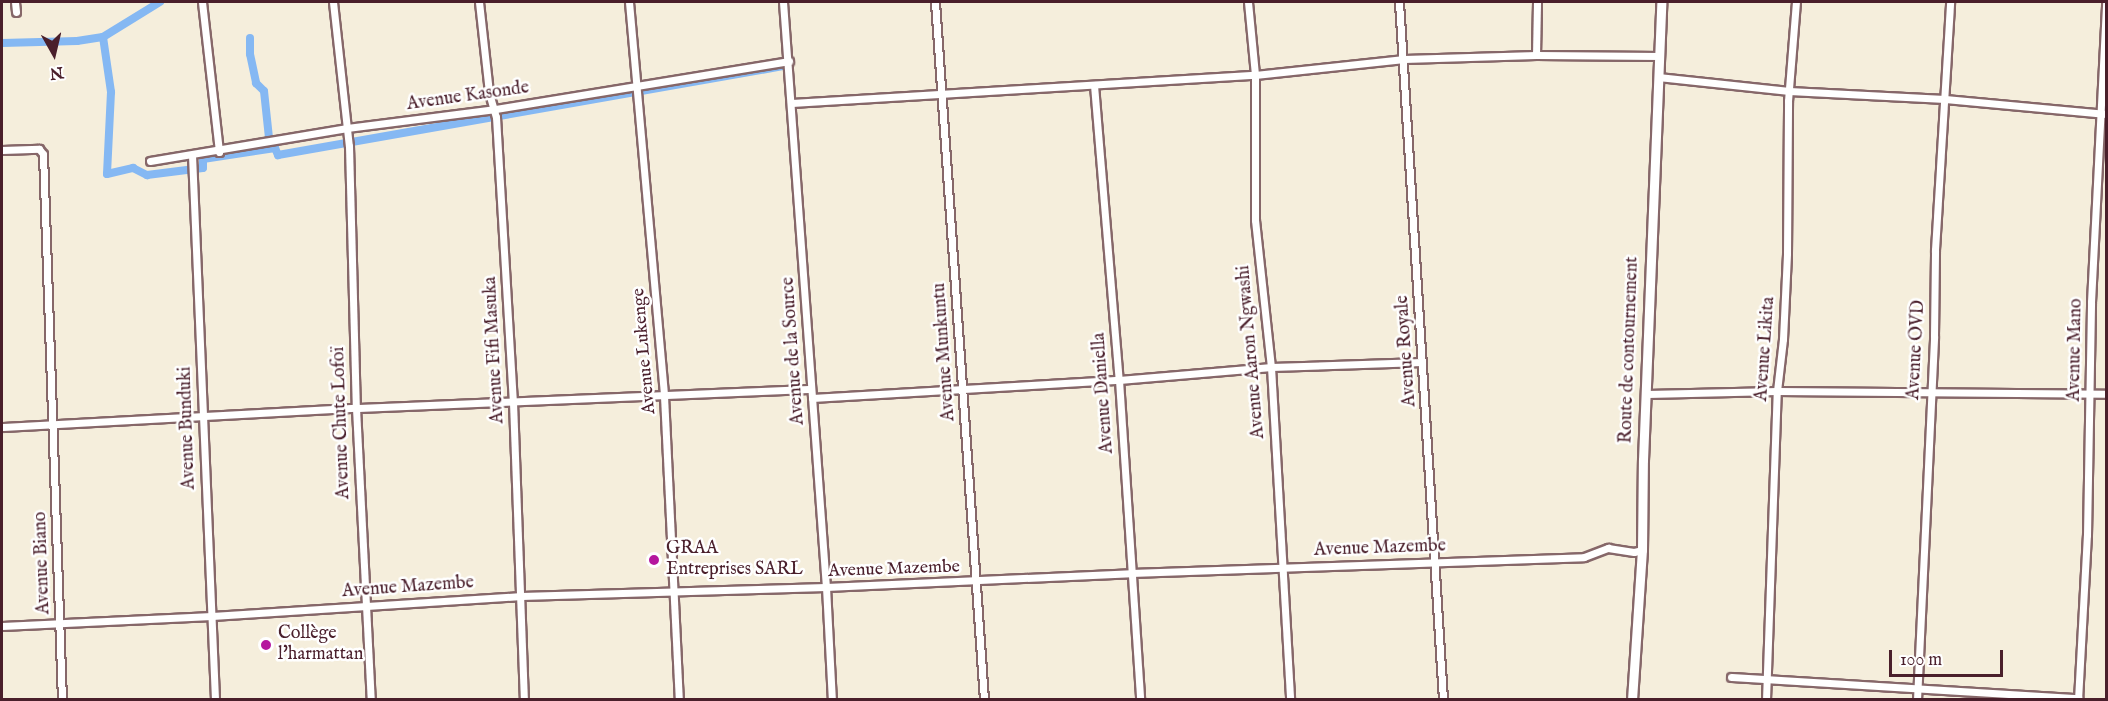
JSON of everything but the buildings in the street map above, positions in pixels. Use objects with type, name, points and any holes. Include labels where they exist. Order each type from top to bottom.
[{"type":"street","points":[[15,2],[16,12]]},
{"type":"street","points":[[202,2],[219,152]]},
{"type":"street","name":"Avenue Chute Lofoï","points":[[333,2],[349,146],[356,408],[371,699]]},
{"type":"street","name":"Avenue Fifi Masuka","points":[[479,2],[489,93],[496,109],[513,402],[524,699]]},
{"type":"street","name":"Avenue Lukenge","points":[[629,2],[664,396],[678,699]]},
{"type":"street","name":"Avenue de la Source","points":[[783,2],[826,587],[832,699]]},
{"type":"street","name":"Avenue Munkuntu","points":[[935,2],[984,699]]},
{"type":"street","name":"Avenue Aaron Ngwashi","points":[[1248,2],[1256,75],[1255,220],[1271,367],[1290,699]]},
{"type":"street","name":"Avenue Royale","points":[[1399,2],[1443,699]]},
{"type":"street","points":[[1536,55],[1537,2]]},
{"type":"street","name":"Route de contournement","points":[[1632,699],[1642,550],[1661,2]]},
{"type":"street","name":"Avenue Likita","points":[[1766,699],[1777,391],[1783,339],[1787,253],[1789,92],[1796,2]]},
{"type":"street","name":"Avenue OVD","points":[[1917,699],[1950,2]]},
{"type":"street","name":"Avenue Mano","points":[[2078,699],[2090,393],[2091,302],[2104,113],[2106,2]]},
{"type":"street","points":[[791,104],[1256,75],[1404,58],[1536,55],[1660,56]]},
{"type":"street","name":"Avenue Kasonde","points":[[150,161],[193,159],[219,152],[789,61]]},
{"type":"street","points":[[1658,77],[1789,92],[1945,99],[2104,113]]},
{"type":"street","name":"Avenue Daniella","points":[[1095,85],[1119,380],[1140,699]]},
{"type":"street","name":"Avenue Biano","points":[[2,150],[39,149],[43,154],[62,699]]},
{"type":"street","name":"Avenue Bunduki","points":[[193,159],[215,699]]},
{"type":"street","points":[[812,398],[962,387],[1119,380],[1271,367],[1422,362]]},
{"type":"street","points":[[2,427],[356,408],[811,389]]},
{"type":"street","points":[[1647,394],[1777,391],[2106,394]]},
{"type":"street","name":"Avenue Mazembe","points":[[2,626],[212,616],[521,596],[977,582],[1131,573],[1584,557],[1608,548],[1634,552],[1642,550]]},
{"type":"street","points":[[1731,677],[2078,699]]},
{"type":"waterway","points":[[2,43],[77,41],[103,37],[160,2]]},
{"type":"waterway","points":[[103,37],[111,92],[107,174],[133,168],[147,175],[203,168],[203,159],[275,148],[278,155],[784,66]]},
{"type":"waterway","points":[[250,38],[250,54],[256,83],[264,91],[269,138],[273,145]]},
{"type":"place","name":"GRAA Entreprises SARL","points":[[654,560]]},
{"type":"place","name":"Collège l'harmattan","points":[[266,645]]}]
